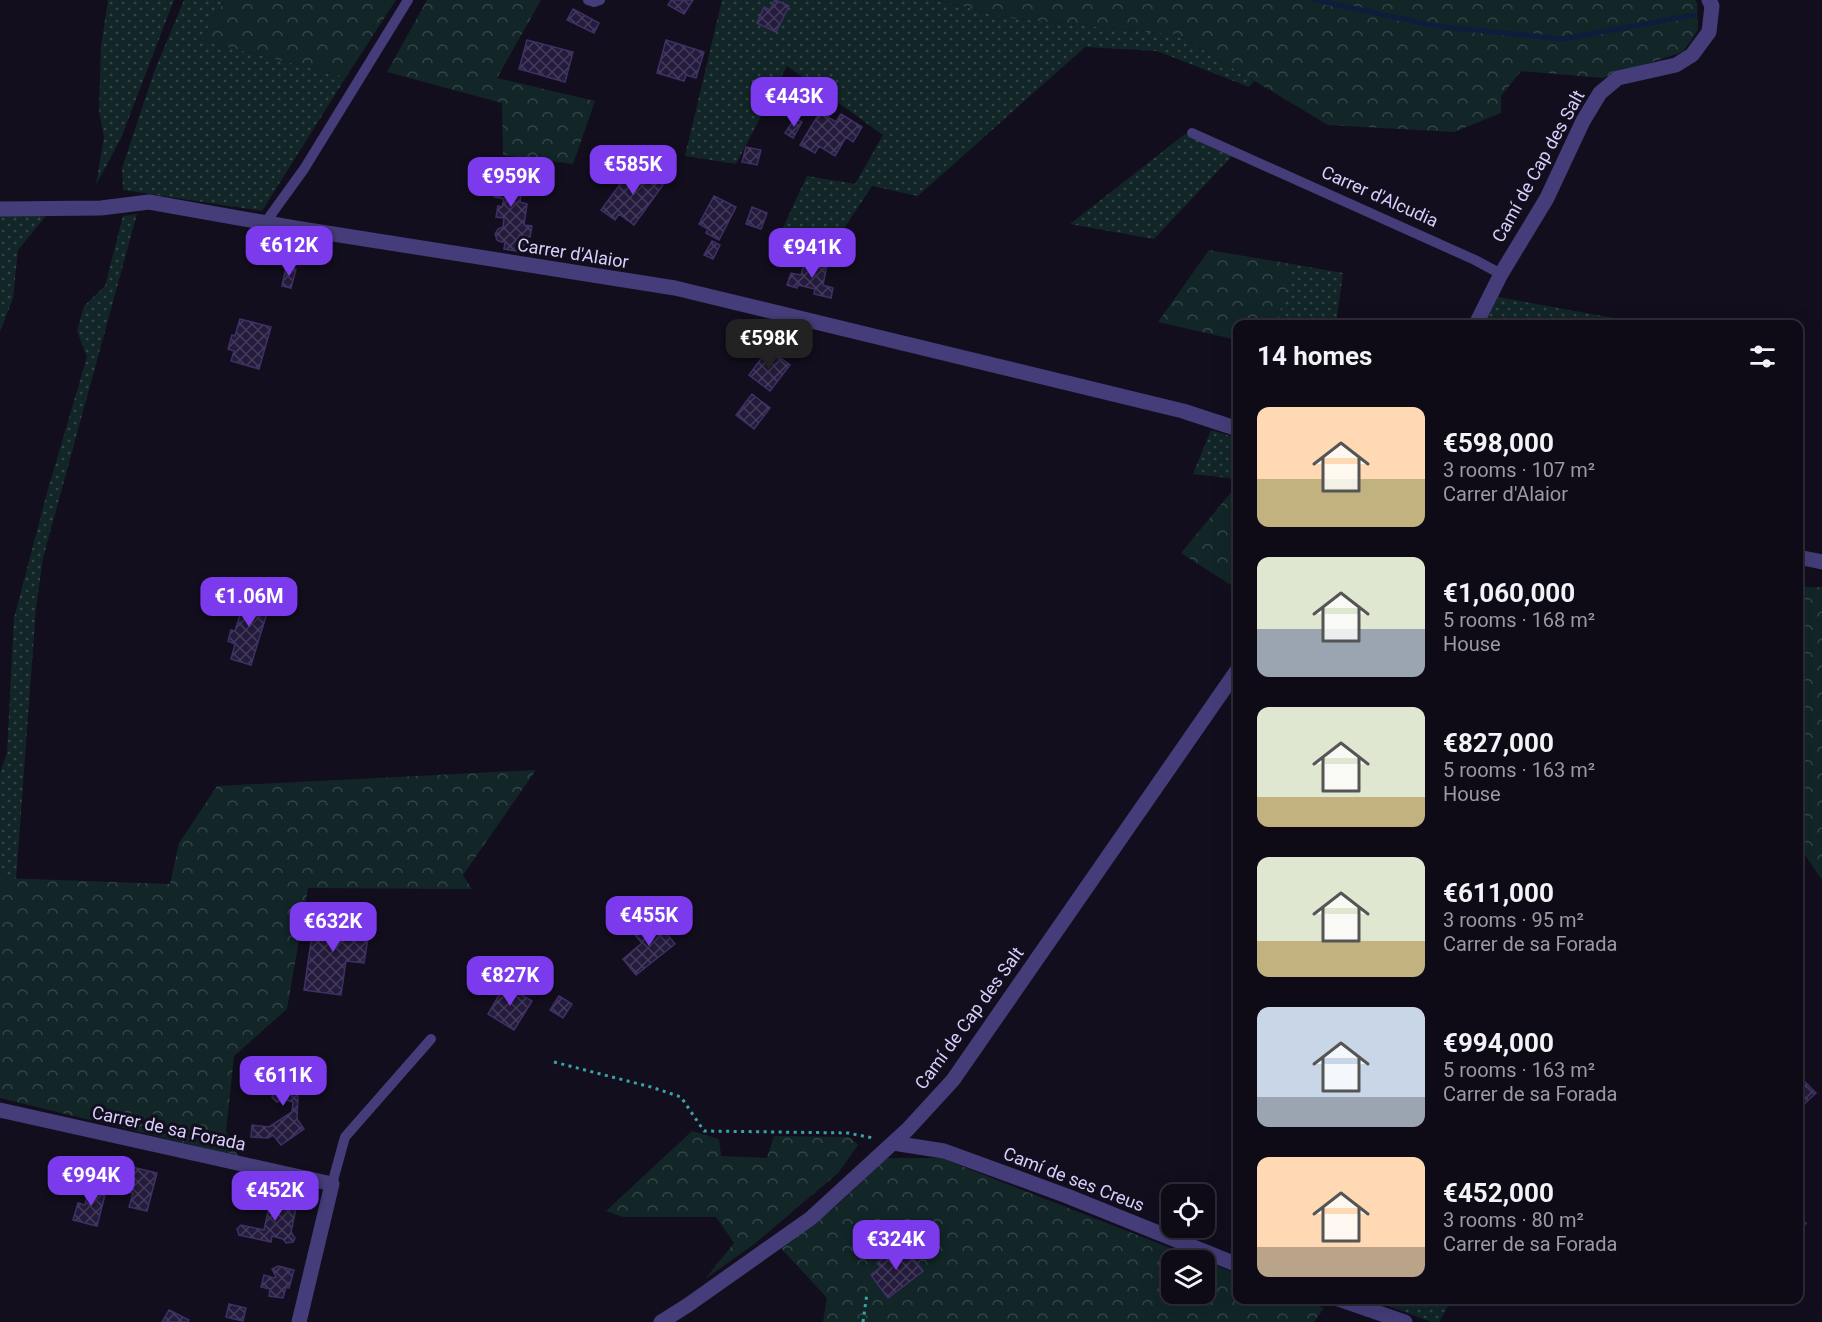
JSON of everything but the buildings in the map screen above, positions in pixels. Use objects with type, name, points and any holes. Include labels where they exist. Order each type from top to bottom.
[{"type":"street","name":"Camí de Cap des Salt","points":[[1501,274],[1547,198],[1583,121],[1600,93],[1618,78],[1676,65],[1692,55],[1709,32],[1712,6],[1709,0]]},
{"type":"street","name":"Carrer d'Alaior","points":[[0,209],[101,208],[149,202],[265,223],[675,288],[1183,411],[1233,427]]},
{"type":"street","points":[[1478,320],[1501,274]]},
{"type":"street","points":[[1803,558],[1822,562]]},
{"type":"street","name":"Camí de Cap des Salt","points":[[661,1322],[811,1218],[908,1129],[953,1080],[1233,676]]},
{"type":"street","name":"Carrer de sa Forada","points":[[0,1110],[332,1184]]},
{"type":"street","name":"Camí de ses Creus","points":[[893,1143],[944,1151],[1067,1196],[1233,1263]]},
{"type":"street","points":[[299,1322],[332,1184]]},
{"type":"street","points":[[1353,1304],[1405,1322]]},
{"type":"lane","points":[[265,223],[304,169],[408,0]]},
{"type":"lane","points":[[588,0],[594,2],[600,0]]},
{"type":"lane","name":"Carrer d'Alcudia","points":[[1192,133],[1475,260],[1501,274]]},
{"type":"lane","points":[[332,1184],[345,1137],[431,1039]]},
{"type":"path","points":[[554,1062],[681,1097],[704,1131],[848,1133],[893,1143]]},
{"type":"path","points":[[863,1322],[867,1293]]},
{"type":"green space","points":[[108,0],[174,0],[121,138],[96,185],[104,137],[99,111],[101,47]]},
{"type":"green space","points":[[184,0],[225,0],[200,40],[346,77],[262,211],[123,190],[122,168],[154,72]]},
{"type":"green space","points":[[225,0],[396,0],[346,77],[200,40]]},
{"type":"green space","points":[[427,0],[541,0],[497,78],[595,101],[573,164],[503,155],[502,103],[387,72]]},
{"type":"green space","points":[[722,0],[937,0],[1009,18],[1178,35],[1254,81],[1249,87],[1157,51],[1085,47],[918,196],[872,186],[831,248],[779,236],[807,176],[855,184],[883,135],[787,66],[736,164],[685,156]]},
{"type":"green space","points":[[937,0],[1695,0],[1698,30],[1683,52],[1603,78],[1521,71],[1501,96],[1501,113],[1454,132],[1328,125],[1178,35],[1009,18]]},
{"type":"green space","points":[[1185,134],[1233,155],[1154,239],[1070,224]]},
{"type":"green space","points":[[0,214],[46,216],[18,250],[13,298],[0,332]]},
{"type":"green space","points":[[137,214],[43,558],[36,608],[16,880],[0,878],[0,773],[7,753],[14,618],[48,489],[87,357],[77,331],[84,306],[105,286],[123,216]]},
{"type":"green space","points":[[1209,250],[1292,264],[1278,320],[1233,320],[1233,339],[1158,322]]},
{"type":"green space","points":[[1292,264],[1343,273],[1337,320],[1276,320]]},
{"type":"green space","points":[[1498,297],[1619,319],[1618,320],[1486,320]]},
{"type":"green space","points":[[1211,430],[1233,437],[1233,479],[1193,474]]},
{"type":"green space","points":[[1233,490],[1233,586],[1181,553]]},
{"type":"green space","points":[[1803,587],[1822,587],[1822,880],[1803,852]]},
{"type":"green space","points":[[536,770],[463,875],[472,889],[308,888],[287,1009],[234,1056],[226,1131],[238,1156],[0,1098],[0,878],[170,884],[179,843],[217,786]]},
{"type":"green space","points":[[692,1131],[719,1139],[721,1156],[767,1158],[774,1136],[850,1137],[858,1145],[838,1173],[753,1245],[705,1279],[734,1243],[716,1217],[623,1217],[606,1211]]},
{"type":"green space","points":[[887,1158],[941,1158],[1176,1250],[1161,1250],[1161,1304],[1215,1304],[1215,1265],[1233,1272],[1233,1304],[1313,1304],[1324,1308],[1314,1322],[823,1322],[827,1298],[780,1247],[834,1208]]},
{"type":"green space","points":[[1383,1304],[1449,1304],[1439,1322],[1432,1322]]},
{"type":"waterway","points":[[1315,0],[1436,26],[1562,39],[1694,15]]}]
